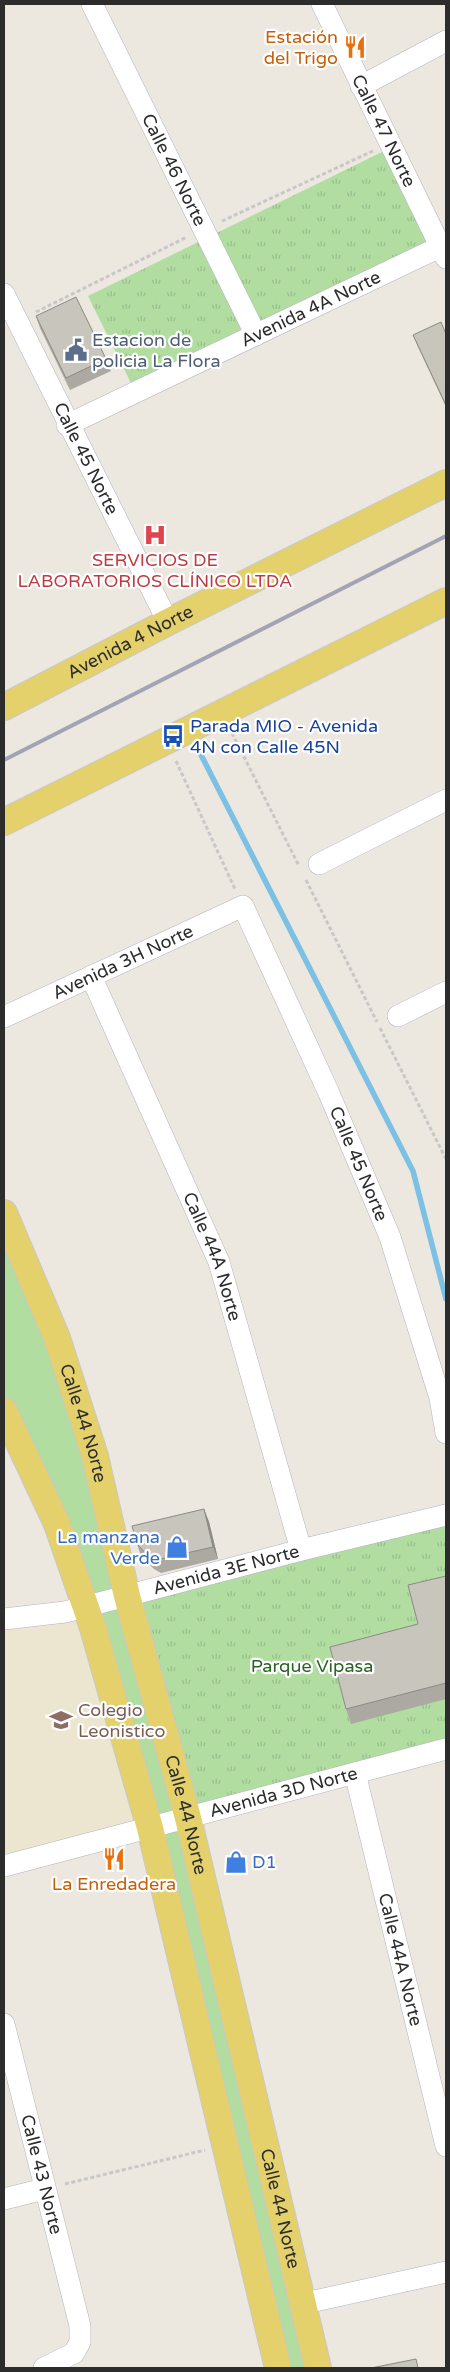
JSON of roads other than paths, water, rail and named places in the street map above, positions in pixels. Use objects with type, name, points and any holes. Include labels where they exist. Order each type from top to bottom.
[{"type":"main road","name":"Avenida 4 Norte","points":[[4,708],[168,622],[446,483]]},
{"type":"main road","points":[[4,822],[446,601]]},
{"type":"main road","name":"Calle 44 Norte","points":[[4,1213],[57,1338],[90,1438],[127,1596],[188,1818],[301,2304],[318,2368]]},
{"type":"main road","points":[[4,1411],[57,1524],[86,1606],[150,1828],[278,2368]]},
{"type":"street","name":"Calle 46 Norte","points":[[92,4],[256,334]]},
{"type":"street","name":"Calle 47 Norte","points":[[322,4],[361,86],[444,249]]},
{"type":"street","points":[[361,86],[446,41]]},
{"type":"street","name":"Avenida 4A Norte","points":[[67,425],[256,334],[444,249]]},
{"type":"street","name":"Calle 45 Norte","points":[[4,294],[67,425],[168,622]]},
{"type":"street","points":[[319,864],[446,800]]},
{"type":"street","name":"Calle 45 Norte","points":[[242,906],[328,1091],[386,1228],[443,1397],[446,1433]]},
{"type":"street","name":"Avenida 3H Norte","points":[[4,1017],[242,906]]},
{"type":"street","name":"Calle 44A Norte","points":[[91,976],[219,1262],[301,1550]]},
{"type":"street","points":[[398,1016],[446,992]]},
{"type":"street","name":"Avenida 3E Norte","points":[[4,1619],[65,1612],[301,1550],[446,1516]]},
{"type":"street","name":"Avenida 3D Norte","points":[[4,1866],[446,1749]]},
{"type":"street","name":"Calle 44A Norte","points":[[355,1773],[446,2146]]},
{"type":"street","name":"Calle 43 Norte","points":[[4,2024],[80,2326],[80,2342],[74,2353],[44,2368]]},
{"type":"street","points":[[4,2199],[44,2189]]},
{"type":"street","points":[[301,2304],[446,2272]]},
{"type":"waterway","points":[[197,747],[413,1171],[446,1299]]},
{"type":"railway","points":[[4,760],[446,536]]},
{"type":"place","name":"Estación del Trigo","points":[[355,47]]},
{"type":"place","name":"Estacion de policia La Flora","points":[[76,350]]},
{"type":"place","name":"SERVICIOS DE LABORATORIOS CLÍNICO LTDA","points":[[155,535]]},
{"type":"place","name":"Parada MIO - Avenida 4N con Calle 45N","points":[[173,736]]},
{"type":"place","name":"La manzana Verde","points":[[177,1547]]},
{"type":"place","name":"Colegio Leonistico","points":[[61,1720]]},
{"type":"place","name":"La Enredadera","points":[[114,1859]]},
{"type":"place","name":"D1","points":[[236,1862]]},
{"type":"park label","name":"Parque Vipasa","points":[[312,1666]]}]
